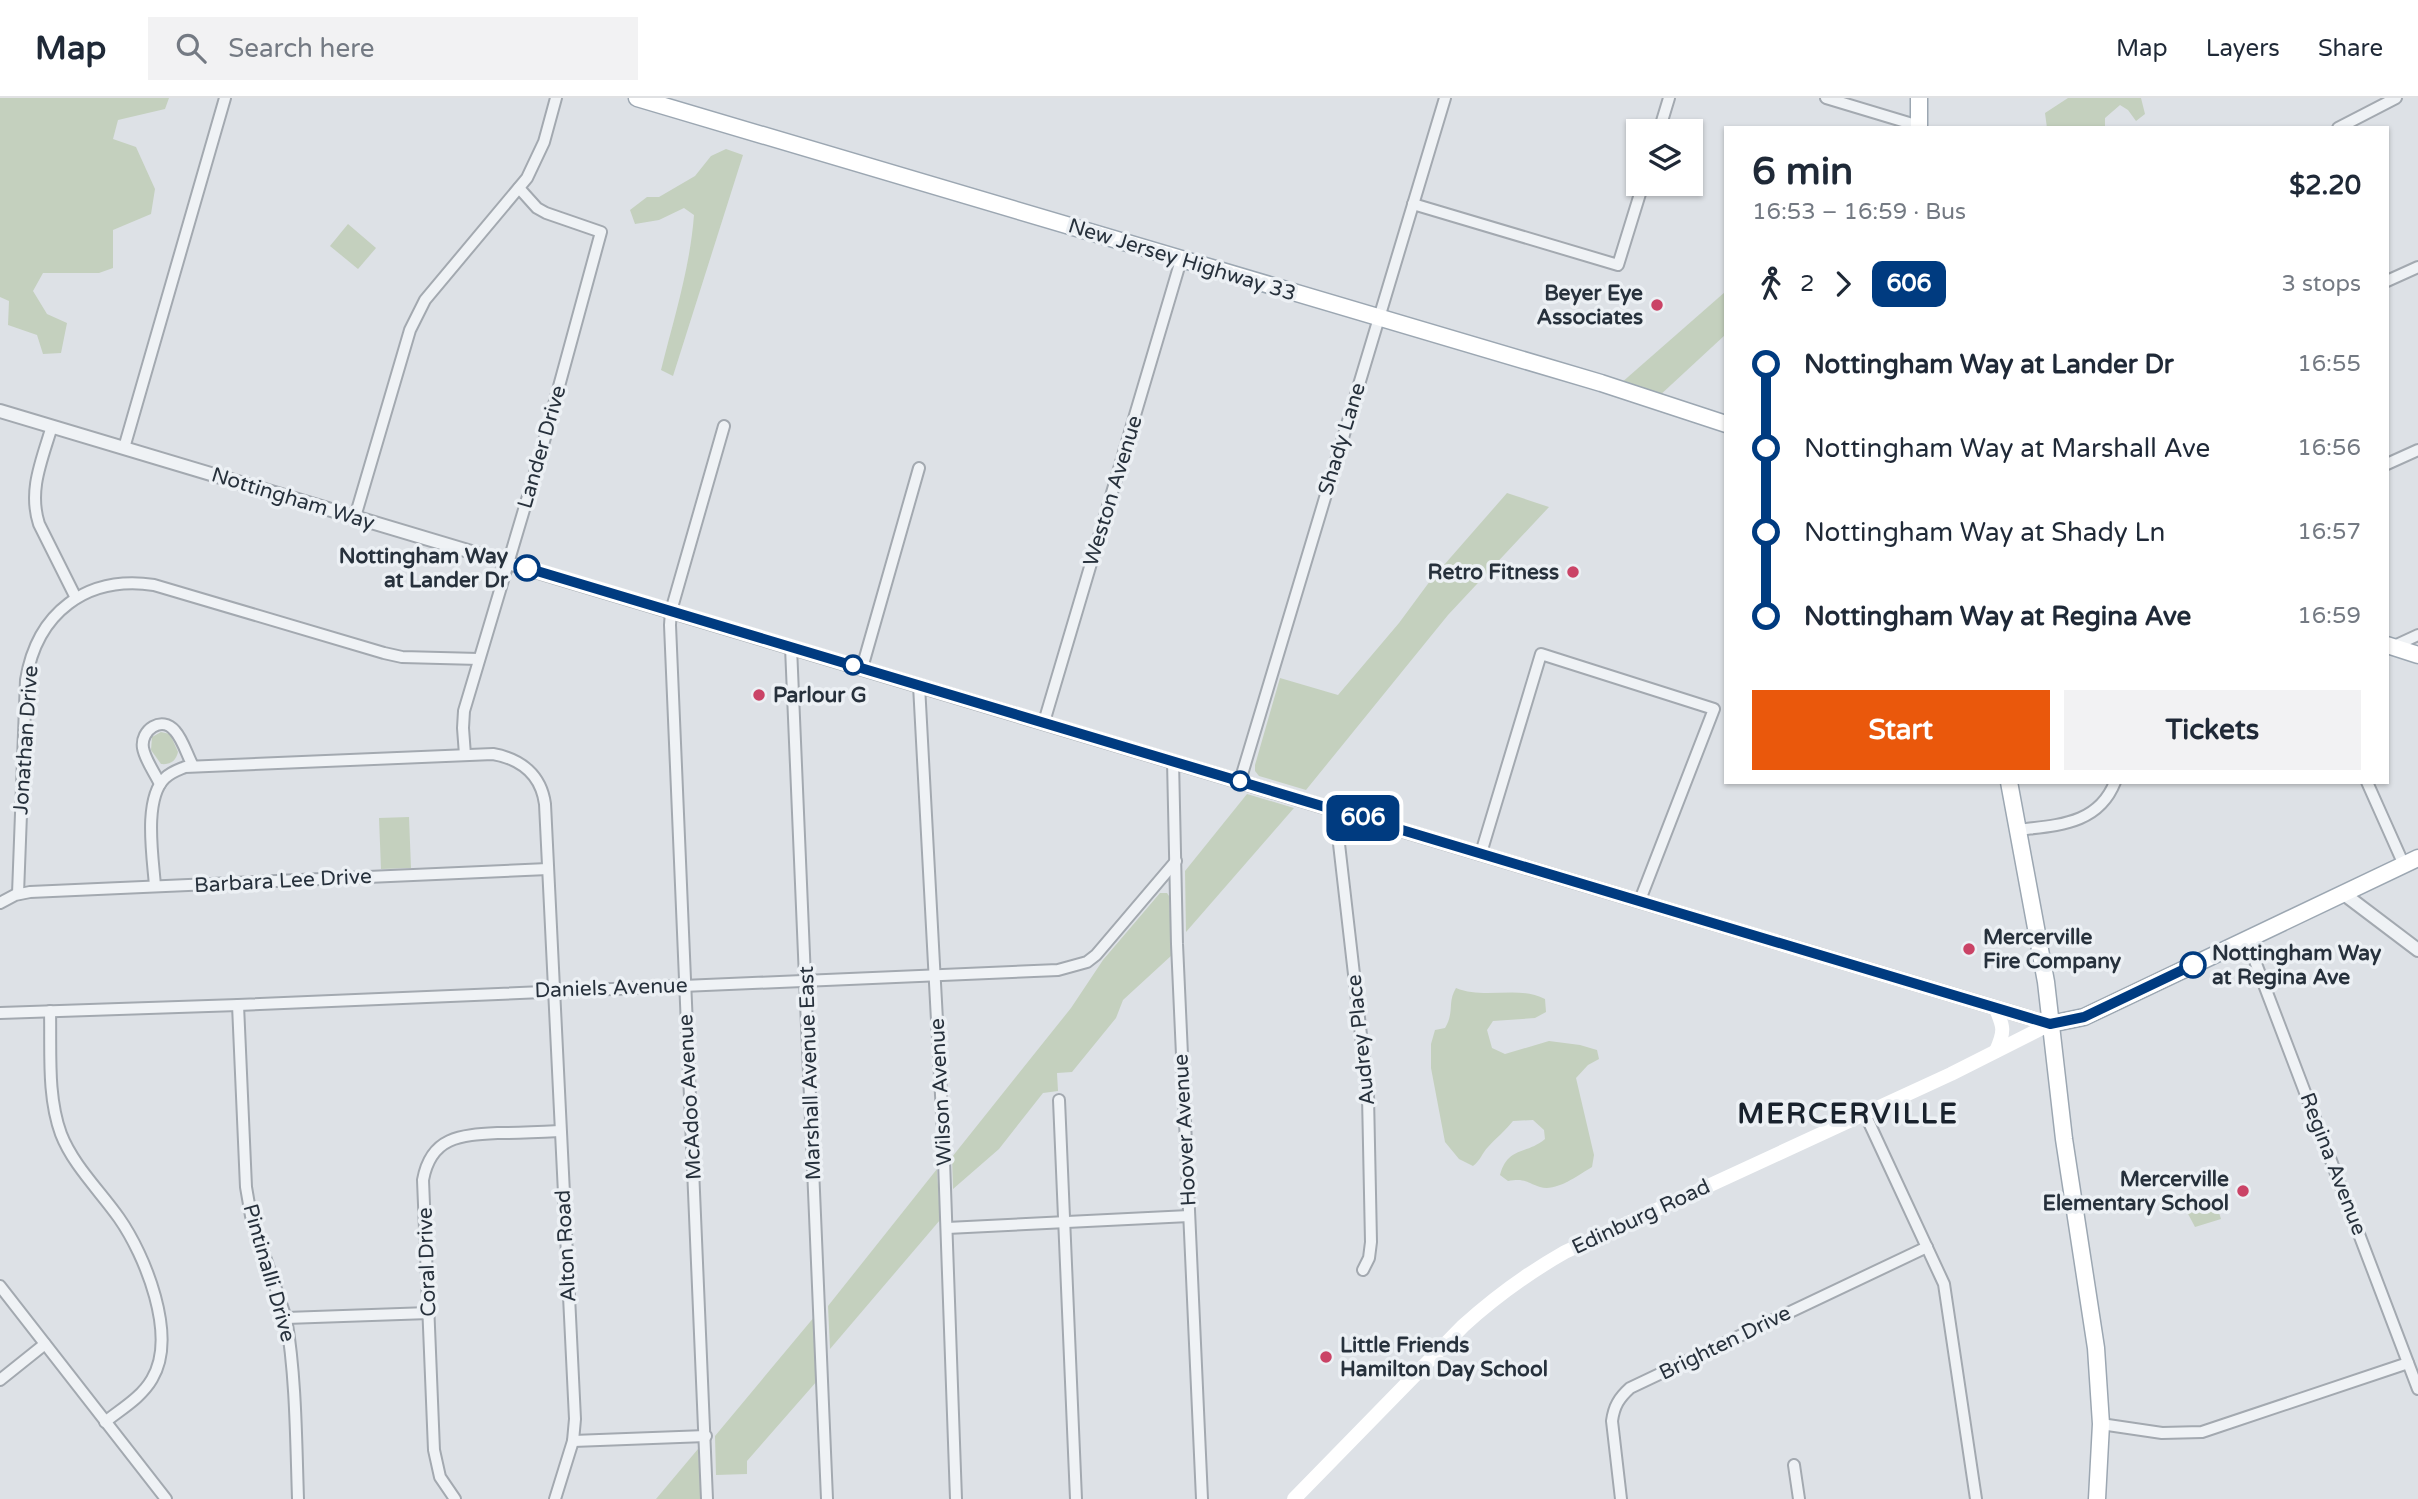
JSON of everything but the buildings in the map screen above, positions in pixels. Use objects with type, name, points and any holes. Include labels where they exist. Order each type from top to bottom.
[{"type":"main road","name":"New Jersey Highway 33","points":[[637,98],[1601,383],[1724,423]]},
{"type":"main road","points":[[1919,98],[1919,126]]},
{"type":"main road","points":[[2389,647],[2418,655]]},
{"type":"main road","points":[[2009,784],[2046,982],[2064,1139],[2096,1348],[2101,1424],[2097,1499]]},
{"type":"main road","name":"Nottingham Way","points":[[2050,1024],[2084,1017],[2411,862]]},
{"type":"main road","points":[[1995,1007],[2002,1024],[2003,1036],[1996,1051]]},
{"type":"main road","name":"Edinburg Road","points":[[1294,1499],[1463,1326],[1521,1279],[1564,1252],[1865,1114],[2050,1024]]},
{"type":"street","points":[[124,448],[225,98]]},
{"type":"street","points":[[355,517],[416,316],[425,300],[519,188],[538,159],[556,98]]},
{"type":"street","name":"Shady Lane","points":[[1240,781],[1445,98]]},
{"type":"street","points":[[1663,119],[1669,98]]},
{"type":"street","points":[[1826,98],[1916,126]]},
{"type":"street","points":[[2342,126],[2396,98]]},
{"type":"street","name":"Lander Drive","points":[[465,755],[464,711],[540,456],[601,232],[546,213],[537,208],[519,188]]},
{"type":"street","points":[[1413,204],[1618,265],[1639,196]]},
{"type":"street","name":"Weston Avenue","points":[[1044,722],[1181,260]]},
{"type":"street","points":[[2389,280],[2418,267]]},
{"type":"street","name":"Nottingham Way","points":[[0,411],[2050,1024]]},
{"type":"street","points":[[52,426],[34,485],[35,511],[76,598],[106,586],[139,583],[154,585],[384,653],[402,657],[479,659]]},
{"type":"street","name":"McAdoo Avenue","points":[[707,1499],[671,611],[724,426]]},
{"type":"street","points":[[2389,463],[2418,450]]},
{"type":"street","points":[[862,668],[919,468]]},
{"type":"street","name":"Jonathan Drive","points":[[18,894],[26,680],[29,662],[42,632],[52,618],[76,598]]},
{"type":"street","points":[[2389,647],[2418,635]]},
{"type":"street","name":"Marshall Avenue East","points":[[791,647],[827,1499]]},
{"type":"street","points":[[1481,853],[1541,654],[1714,709],[1640,901]]},
{"type":"street","name":"Wilson Avenue","points":[[919,685],[936,974],[956,1499]]},
{"type":"street","points":[[155,886],[151,814],[160,784],[174,772],[193,766],[177,732],[171,727],[157,725],[146,732],[143,746],[160,784]]},
{"type":"street","name":"Alton Road","points":[[193,766],[465,755],[506,756],[526,767],[535,776],[544,794],[575,1419],[573,1441],[555,1499]]},
{"type":"street","name":"Hoover Avenue","points":[[1173,761],[1177,944],[1202,1499]]},
{"type":"street","points":[[2018,830],[2066,824],[2084,818],[2104,802],[2114,784]]},
{"type":"street","points":[[2368,784],[2411,862]]},
{"type":"street","name":"Audrey Place","points":[[1335,809],[1368,1096],[1371,1242],[1369,1258],[1363,1270]]},
{"type":"street","name":"Daniels Avenue","points":[[0,1013],[1058,970],[1087,962],[1096,955],[1176,862]]},
{"type":"street","name":"Barbara Lee Drive","points":[[18,894],[548,869]]},
{"type":"street","points":[[0,903],[18,894]]},
{"type":"street","points":[[2344,894],[2418,950]]},
{"type":"street","name":"Regina Avenue","points":[[2247,940],[2418,1389]]},
{"type":"street","name":"Pintinalli Drive","points":[[238,1005],[246,1187],[251,1216],[286,1318],[295,1399],[298,1499]]},
{"type":"street","points":[[50,1011],[53,1099],[62,1136],[134,1242],[152,1287],[158,1313],[161,1355],[153,1379],[135,1399],[105,1422]]},
{"type":"street","points":[[1059,1100],[1076,1499]]},
{"type":"street","points":[[1865,1114],[1944,1284],[1976,1499]]},
{"type":"street","name":"Coral Drive","points":[[455,1499],[446,1488],[436,1465],[424,1180],[430,1158],[439,1148],[458,1136],[561,1131]]},
{"type":"street","points":[[947,1228],[1189,1216]]},
{"type":"street","name":"Brighten Drive","points":[[1621,1499],[1612,1422],[1613,1409],[1620,1397],[1630,1388],[1927,1247]]},
{"type":"street","points":[[0,1286],[166,1499]]},
{"type":"street","points":[[286,1318],[429,1313]]},
{"type":"street","points":[[0,1380],[44,1344]]},
{"type":"street","points":[[2101,1424],[2162,1433],[2202,1432],[2408,1363]]},
{"type":"street","points":[[573,1441],[706,1436]]},
{"type":"street","points":[[1794,1465],[1799,1499]]},
{"type":"green space","points":[[0,98],[169,98],[165,109],[118,120],[113,139],[136,147],[155,189],[151,214],[113,230],[113,268],[99,273],[43,273],[33,291],[47,314],[67,323],[61,353],[43,354],[37,335],[8,325],[9,301],[0,297]]},
{"type":"green space","points":[[2068,98],[2141,98],[2145,114],[2136,121],[2128,110],[2120,105],[2105,118],[2105,126],[2047,126],[2045,113]]},
{"type":"green space","points":[[726,149],[743,155],[673,376],[661,370],[685,274],[694,215],[684,208],[659,220],[635,224],[630,210],[647,197],[659,197],[695,176],[711,156]]},
{"type":"green space","points":[[348,224],[376,248],[358,269],[330,246]]},
{"type":"green space","points":[[1724,293],[1724,336],[1658,397],[1620,384]]},
{"type":"green space","points":[[1507,493],[1549,507],[1448,615],[1306,790],[1259,776],[1255,765],[1280,678],[1338,695],[1399,623],[1430,581]]},
{"type":"green space","points":[[161,732],[170,734],[178,752],[174,760],[167,764],[161,764],[151,750],[152,737]]},
{"type":"green space","points":[[1247,794],[1294,808],[1186,932],[1185,871]]},
{"type":"green space","points":[[409,817],[411,868],[381,869],[379,818]]},
{"type":"green space","points":[[1160,893],[1167,893],[1169,896],[1172,955],[1123,1000],[1116,1018],[1072,1072],[1057,1073],[1058,1091],[1043,1093],[999,1149],[953,1189],[952,1157],[1071,1008],[1103,960]]},
{"type":"green space","points":[[1456,988],[1478,993],[1524,993],[1545,999],[1546,1012],[1535,1018],[1493,1021],[1487,1030],[1492,1048],[1505,1054],[1549,1041],[1597,1050],[1599,1059],[1588,1065],[1576,1078],[1594,1155],[1592,1167],[1567,1182],[1547,1188],[1522,1180],[1508,1181],[1500,1175],[1503,1166],[1513,1155],[1545,1139],[1544,1130],[1533,1120],[1513,1121],[1473,1166],[1459,1159],[1445,1142],[1431,1068],[1431,1044],[1435,1030],[1445,1028],[1448,1022]]},
{"type":"green space","points":[[937,1169],[940,1220],[830,1349],[828,1306]]},
{"type":"green space","points":[[2215,1200],[2221,1219],[2195,1227],[2186,1210]]},
{"type":"green space","points":[[815,1316],[817,1381],[747,1461],[747,1474],[716,1475],[715,1436]]},
{"type":"green space","points":[[698,1449],[701,1499],[656,1499]]},
{"type":"bus line","name":"606","points":[[527,568],[2050,1024],[2084,1017],[2193,965]]},
{"type":"place","name":"Beyer Eye Associates","points":[[1657,305]]},
{"type":"place","name":"Nottingham Way at Lander Dr","points":[[527,568]]},
{"type":"place","name":"Retro Fitness","points":[[1573,572]]},
{"type":"place","name":"Parlour G","points":[[759,695]]},
{"type":"place","name":"Mercerville Fire Company","points":[[1969,949]]},
{"type":"place","name":"Nottingham Way at Regina Ave","points":[[2193,965]]},
{"type":"place","name":"Mercerville Elementary School","points":[[2243,1191]]},
{"type":"place","name":"Little Friends Hamilton Day School","points":[[1326,1357]]},
{"type":"district","name":"MERCERVILLE","points":[[1848,1114]]}]
